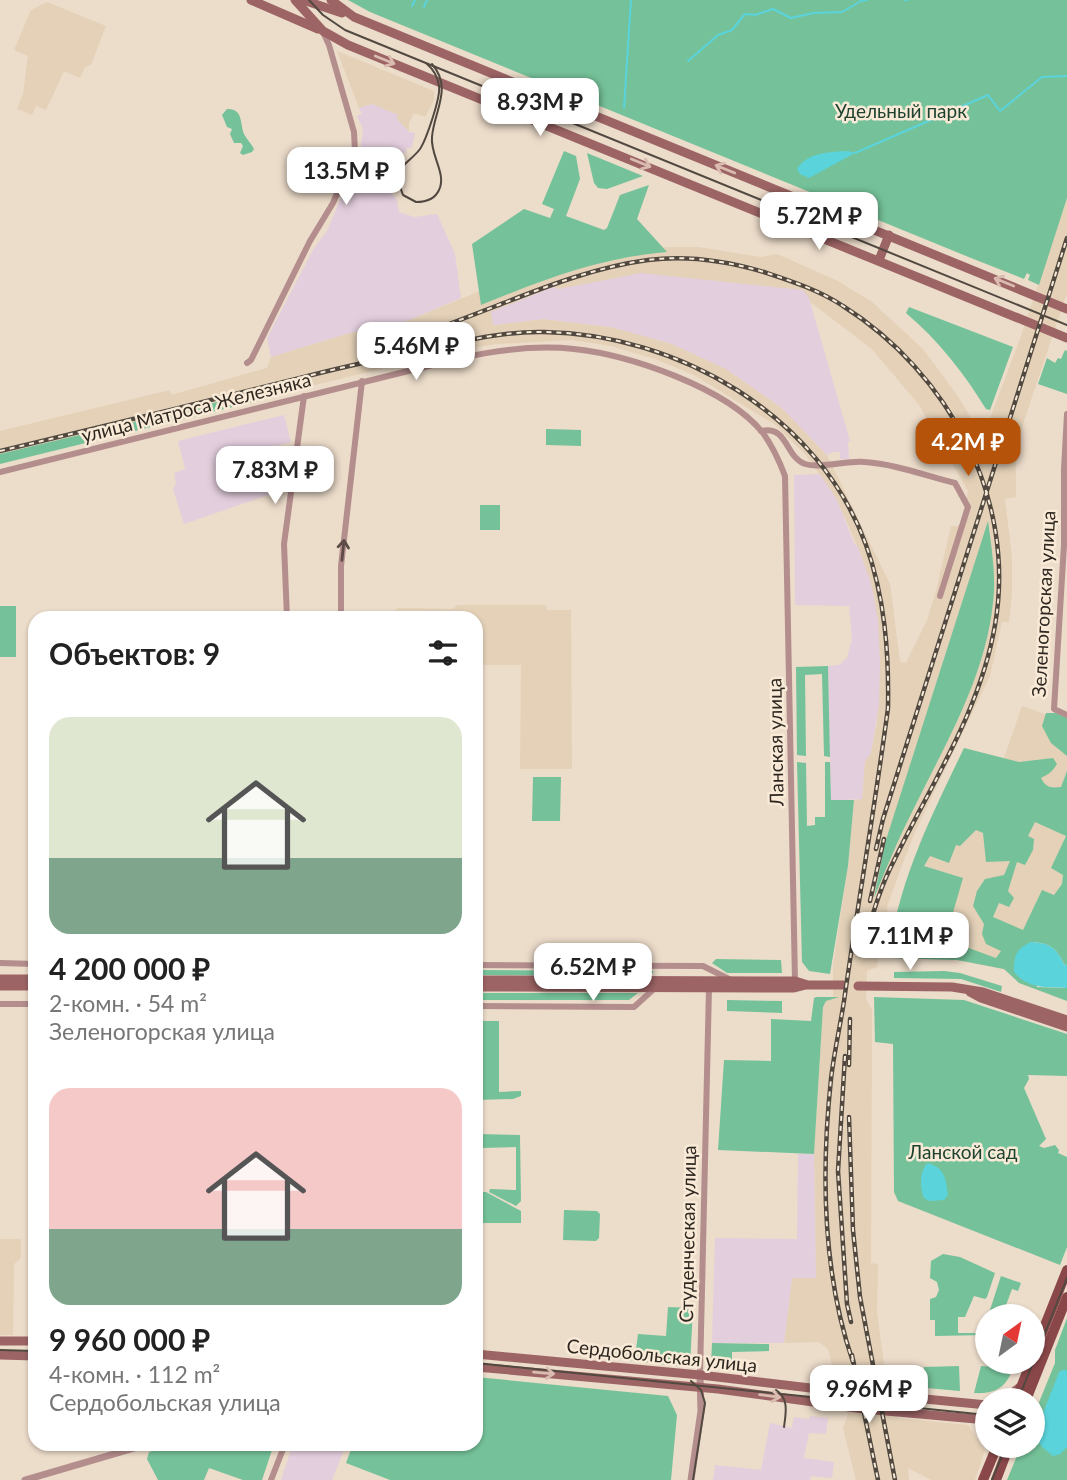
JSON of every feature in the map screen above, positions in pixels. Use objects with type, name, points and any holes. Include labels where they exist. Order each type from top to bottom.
[{"type":"main road","points":[[251,0],[323,31],[348,45],[1067,338]]},
{"type":"main road","points":[[295,0],[323,31]]},
{"type":"main road","points":[[303,0],[354,17],[1067,309]]},
{"type":"main road","points":[[331,0],[354,17]]},
{"type":"main road","points":[[879,260],[889,235]]},
{"type":"main road","points":[[0,979],[28,979]]},
{"type":"main road","points":[[483,980],[795,981],[807,985]]},
{"type":"main road","points":[[483,987],[794,988],[807,985],[843,985]]},
{"type":"main road","points":[[0,986],[28,986]]},
{"type":"main road","points":[[858,986],[952,987],[983,992],[1067,1020]]},
{"type":"main road","points":[[968,990],[981,998],[1067,1027]]},
{"type":"main road","points":[[1045,1327],[1067,1270]]},
{"type":"main road","points":[[1031,1388],[1067,1297]]},
{"type":"main road","points":[[0,1341],[28,1341]]},
{"type":"main road","points":[[0,1355],[28,1356]]},
{"type":"main road","name":"Сердобольская улица","points":[[483,1355],[700,1376],[844,1392],[857,1396],[975,1404]]},
{"type":"main road","name":"Сердобольская улица","points":[[483,1368],[702,1388],[975,1419]]},
{"type":"main road","points":[[1018,1388],[1026,1374]]},
{"type":"main road","points":[[984,1480],[992,1458]]},
{"type":"main road","points":[[996,1480],[1004,1458]]},
{"type":"street","points":[[247,363],[251,360],[310,241],[333,203],[355,151],[354,132],[323,31]]},
{"type":"street","name":"улица Матроса Железняка","points":[[0,472],[470,356],[534,348],[572,348],[609,354],[651,366],[690,383],[723,402],[761,431],[774,449],[785,476],[787,503]]},
{"type":"street","points":[[341,611],[341,566],[362,381]]},
{"type":"street","points":[[287,611],[284,544],[304,396]]},
{"type":"street","name":"Зеленогорская улица","points":[[1066,415],[1066,546],[1054,709],[1067,715]]},
{"type":"street","points":[[761,431],[773,430],[780,434],[796,458],[806,464],[865,462],[955,483],[968,508],[940,596]]},
{"type":"street","points":[[774,449],[789,445]]},
{"type":"street","name":"Ланская улица","points":[[787,503],[795,981]]},
{"type":"street","points":[[0,963],[28,964]]},
{"type":"street","points":[[483,965],[703,966],[732,981]]},
{"type":"street","points":[[483,1006],[634,1007],[655,988]]},
{"type":"street","name":"Студенческая улица","points":[[691,1480],[702,1388],[700,1376],[709,988]]},
{"type":"street","points":[[0,1004],[28,1004]]},
{"type":"street","points":[[25,1480],[124,1451]]},
{"type":"street","points":[[271,1480],[282,1451]]},
{"type":"shaded area","points":[[47,2],[106,26],[91,65],[85,67],[80,78],[64,71],[46,110],[36,106],[32,115],[17,109],[23,94],[28,56],[14,50],[31,10]]},
{"type":"shaded area","points":[[337,51],[434,91],[434,100],[425,117],[414,113],[409,123],[409,132],[396,119],[397,115],[372,104],[359,108]]},
{"type":"shaded area","points":[[372,104],[398,115],[397,119],[409,132],[415,133],[412,148],[407,148],[406,153],[401,156],[395,155],[389,191],[397,200],[399,212],[414,217],[437,214],[455,254],[461,298],[400,324],[349,333],[271,357],[267,338],[314,248],[327,231],[360,152],[363,129],[357,116],[362,114],[359,108]]},
{"type":"shaded area","points":[[1067,198],[1067,293],[1016,451],[1016,497],[1005,499],[1012,557],[1009,622],[1002,622],[990,676],[916,830],[901,868],[887,907],[888,915],[882,932],[877,967],[867,971],[866,999],[872,1010],[871,1263],[878,1264],[877,1312],[887,1386],[898,1418],[968,1425],[975,1435],[975,1458],[982,1458],[975,1480],[931,1480],[908,1468],[909,1480],[856,1480],[843,1428],[848,1415],[841,1382],[835,1378],[828,1349],[819,1342],[784,1343],[792,1277],[816,1278],[814,1154],[823,1007],[826,1001],[833,997],[833,965],[848,866],[854,800],[862,799],[865,761],[871,753],[877,721],[880,663],[874,596],[862,557],[837,500],[805,454],[774,424],[694,375],[655,359],[611,346],[572,340],[497,344],[458,350],[0,462],[0,431],[170,390],[171,395],[267,368],[271,357],[349,333],[400,324],[523,273],[626,251],[698,247],[761,257],[777,254],[838,281],[872,302],[923,349],[957,395],[983,437],[1021,336]],"holes":[[[552,287],[809,298],[810,302],[872,349],[919,405],[968,491],[960,526],[951,526],[927,620],[906,663],[900,662],[890,584],[827,455],[782,408],[726,369],[672,344],[611,327],[543,319],[494,325],[491,313]]]},
{"type":"shaded area","points":[[641,273],[803,290],[809,298],[850,441],[849,459],[840,459],[840,452],[827,455],[782,408],[726,369],[672,344],[611,327],[543,319],[493,325],[491,312],[553,287],[559,289]]},
{"type":"shaded area","points":[[284,415],[291,442],[265,449],[277,492],[184,524],[173,489],[176,483],[174,473],[185,469],[178,441]]},
{"type":"shaded area","points":[[820,474],[837,500],[858,547],[871,583],[878,620],[879,705],[871,753],[865,761],[862,799],[831,801],[828,666],[839,665],[847,658],[852,639],[849,606],[795,605],[794,475]]},
{"type":"shaded area","points":[[458,605],[546,605],[547,610],[571,610],[572,769],[520,769],[521,665],[483,665],[483,611],[395,611],[398,608],[452,609]]},
{"type":"shaded area","points":[[1022,706],[1067,722],[1067,881],[1007,970],[957,960],[889,958],[894,921],[921,839],[964,748],[1004,758]]},
{"type":"shaded area","points":[[798,1154],[814,1154],[816,1278],[792,1278],[784,1343],[712,1343],[715,1238],[797,1239]]},
{"type":"shaded area","points":[[0,1239],[21,1239],[21,1258],[14,1264],[13,1335],[0,1335]]},
{"type":"shaded area","points":[[794,1417],[828,1418],[826,1434],[809,1433],[804,1458],[834,1462],[832,1478],[811,1476],[810,1480],[713,1480],[715,1465],[761,1470],[770,1423],[792,1428]]},
{"type":"shaded area","points":[[291,1451],[344,1451],[332,1480],[281,1480]]},
{"type":"green space","name":"Удельный парк","points":[[348,0],[1067,0],[1067,198],[1039,285],[1028,280],[1030,275],[1027,273],[1024,279],[971,258],[370,12]]},
{"type":"green space","points":[[227,109],[236,111],[240,117],[244,134],[254,149],[252,152],[243,155],[240,153],[243,146],[241,143],[234,143],[230,134],[232,129],[227,127],[222,115]]},
{"type":"green space","points":[[564,151],[576,156],[580,179],[566,216],[604,230],[620,195],[649,185],[637,219],[667,252],[595,265],[550,278],[481,305],[472,244],[524,209],[550,218],[554,209],[542,204]]},
{"type":"green space","points":[[587,153],[643,176],[607,189],[598,188],[594,183]]},
{"type":"green space","points":[[909,307],[1013,347],[990,410],[986,409],[940,346],[906,313]]},
{"type":"green space","points":[[1065,350],[1067,394],[1038,384],[1047,358],[1055,363],[1058,358],[1061,359]]},
{"type":"green space","points":[[276,388],[276,392],[272,393],[273,397],[0,464],[0,454]]},
{"type":"green space","points":[[546,429],[581,430],[581,446],[546,445]]},
{"type":"green space","points":[[480,505],[500,505],[500,530],[480,530]]},
{"type":"green space","points":[[988,521],[994,591],[984,650],[964,706],[901,835],[874,898],[885,843]]},
{"type":"green space","points":[[0,606],[16,606],[16,657],[0,657]]},
{"type":"green space","points":[[828,666],[830,757],[824,756],[822,674],[805,675],[806,756],[797,755],[796,667]]},
{"type":"green space","points":[[1046,713],[1056,713],[1067,718],[1067,756],[1051,743],[1042,726]]},
{"type":"green space","points":[[964,748],[1019,762],[1053,758],[1057,764],[1041,778],[1047,786],[1061,787],[1067,771],[1067,965],[1051,947],[1031,942],[1037,987],[1067,988],[1067,1001],[1019,983],[1004,969],[957,960],[889,958],[893,930],[908,876],[928,824]],"holes":[[[1035,822],[1066,836],[1051,868],[1063,875],[1062,884],[1054,895],[1042,890],[1023,930],[993,917],[999,903],[1009,907],[1014,898],[1008,891],[1017,862],[1025,865],[1033,850],[1034,839],[1028,836]],[[976,830],[983,833],[986,862],[1010,861],[1004,875],[985,879],[977,891],[973,906],[984,924],[982,934],[986,944],[1001,951],[996,958],[966,947],[941,954],[963,878],[924,866],[930,856],[949,863],[956,845],[960,846]]]},
{"type":"green space","points":[[797,762],[806,763],[807,826],[815,825],[815,817],[825,817],[825,762],[830,762],[831,800],[854,800],[848,866],[830,974],[809,971],[802,962]]},
{"type":"green space","points":[[533,777],[561,777],[560,821],[532,821]]},
{"type":"green space","points":[[716,959],[781,960],[782,973],[727,973],[712,963]]},
{"type":"green space","points":[[483,970],[653,971],[614,976],[483,975]]},
{"type":"green space","points":[[944,971],[1002,986],[1001,992],[961,979],[894,978],[894,972]]},
{"type":"green space","points":[[483,993],[638,993],[629,1000],[483,1000]]},
{"type":"green space","points":[[816,997],[839,997],[826,1001],[823,1007],[814,1154],[718,1150],[724,1060],[771,1061],[771,1019],[811,1021]]},
{"type":"green space","name":"Ланской сад","points":[[874,997],[964,1000],[1067,1034],[1067,1076],[1028,1075],[1029,1079],[1024,1088],[1046,1139],[1039,1146],[1044,1148],[1055,1145],[1058,1153],[1067,1157],[1067,1247],[1060,1265],[898,1201],[894,1192],[893,1044],[875,1042]]},
{"type":"green space","points":[[727,1000],[782,1001],[782,1013],[727,1011]]},
{"type":"green space","points":[[483,1021],[499,1021],[499,1092],[521,1091],[521,1096],[513,1099],[483,1100]]},
{"type":"green space","points":[[483,1134],[520,1135],[521,1201],[516,1206],[489,1192],[490,1189],[516,1190],[516,1147],[483,1148]]},
{"type":"green space","points":[[483,1192],[521,1211],[521,1223],[483,1223]]},
{"type":"green space","points":[[564,1210],[597,1211],[600,1214],[599,1238],[596,1241],[563,1240]]},
{"type":"green space","points":[[943,1254],[960,1257],[995,1273],[987,1297],[985,1299],[974,1296],[965,1317],[958,1317],[958,1333],[975,1333],[975,1335],[935,1336],[935,1320],[930,1320],[930,1299],[936,1297],[939,1290],[937,1282],[930,1278],[931,1261]]},
{"type":"green space","points":[[1001,1276],[1021,1283],[1018,1291],[1012,1289],[1006,1304],[992,1304]]},
{"type":"green space","points":[[668,1307],[693,1308],[690,1365],[684,1367],[613,1358],[614,1348],[636,1350],[638,1334],[666,1336]]},
{"type":"green space","points":[[1067,1318],[1067,1480],[1007,1480],[1016,1458],[1045,1458],[1045,1388],[1055,1363],[1055,1350]]},
{"type":"green space","points":[[712,1343],[769,1344],[769,1351],[732,1352],[732,1371],[711,1365]]},
{"type":"green space","points":[[959,1366],[960,1391],[904,1386],[903,1381],[924,1379],[924,1367]]},
{"type":"green space","points":[[979,1374],[1010,1374],[999,1388],[975,1388]]},
{"type":"green space","points":[[483,1378],[668,1396],[677,1415],[671,1480],[390,1480],[346,1463],[350,1451],[483,1451]]},
{"type":"green space","points":[[272,1451],[262,1480],[243,1480],[209,1468],[204,1480],[158,1480],[147,1459],[149,1452]]},
{"type":"water","points":[[848,151],[855,153],[809,178],[800,174],[797,169],[801,163],[813,156]]},
{"type":"water","points":[[1031,942],[1051,947],[1067,965],[1067,988],[1031,984],[1014,972],[1017,953]]},
{"type":"water","points":[[928,1163],[944,1175],[948,1195],[944,1200],[929,1201],[924,1198],[921,1179]]},
{"type":"water","points":[[1067,1370],[1067,1447],[1060,1454],[1053,1456],[1045,1449],[1045,1408],[1059,1372]]},
{"type":"waterway","points":[[412,6],[415,0]]},
{"type":"waterway","points":[[424,7],[427,0]]},
{"type":"waterway","points":[[624,108],[631,0]]},
{"type":"waterway","points":[[688,61],[718,35],[732,30],[745,14],[755,15],[773,9],[791,18],[813,13],[842,12],[867,0]]},
{"type":"waterway","points":[[855,153],[988,95],[1000,111],[1042,77],[1067,76]]},
{"type":"tram line","points":[[309,0],[323,15],[345,30],[1067,325]]},
{"type":"tram line","points":[[426,63],[435,73],[438,83],[435,108],[420,149],[403,166],[397,178],[403,195],[416,202],[433,198],[441,184],[432,137],[442,91],[438,73],[432,64]]},
{"type":"tram line","points":[[1023,1388],[1067,1278]]},
{"type":"tram line","points":[[0,1350],[28,1351]]},
{"type":"tram line","points":[[483,1364],[975,1414]]},
{"type":"tram line","points":[[691,1381],[701,1390],[705,1403],[693,1480]]},
{"type":"tram line","points":[[776,1390],[785,1402],[784,1427]]},
{"type":"tram line","points":[[992,1480],[1001,1458]]},
{"type":"railway","points":[[876,849],[883,819],[1067,238]]},
{"type":"railway","points":[[375,352],[570,279],[628,263],[677,258],[750,268],[815,291],[834,300],[881,334],[915,366],[943,403],[967,443],[985,486],[995,531],[999,578],[995,625],[988,658],[965,721],[888,873],[861,955]]},
{"type":"railway","points":[[0,451],[384,358],[488,337],[544,332],[594,336],[644,348],[692,366],[738,391],[779,421],[815,457],[844,499],[866,545],[882,605],[888,667],[888,708],[832,1069],[826,1150],[825,1186],[830,1258],[835,1293],[853,1362]]},
{"type":"railway","points":[[870,901],[884,839]]},
{"type":"railway","points":[[849,1065],[850,1019]]},
{"type":"railway","points":[[845,1056],[838,1171],[847,1304],[851,1322]]},
{"type":"railway","points":[[849,1117],[853,1230],[860,1297],[895,1480]]},
{"type":"railway","points":[[852,1355],[878,1480]]}]
